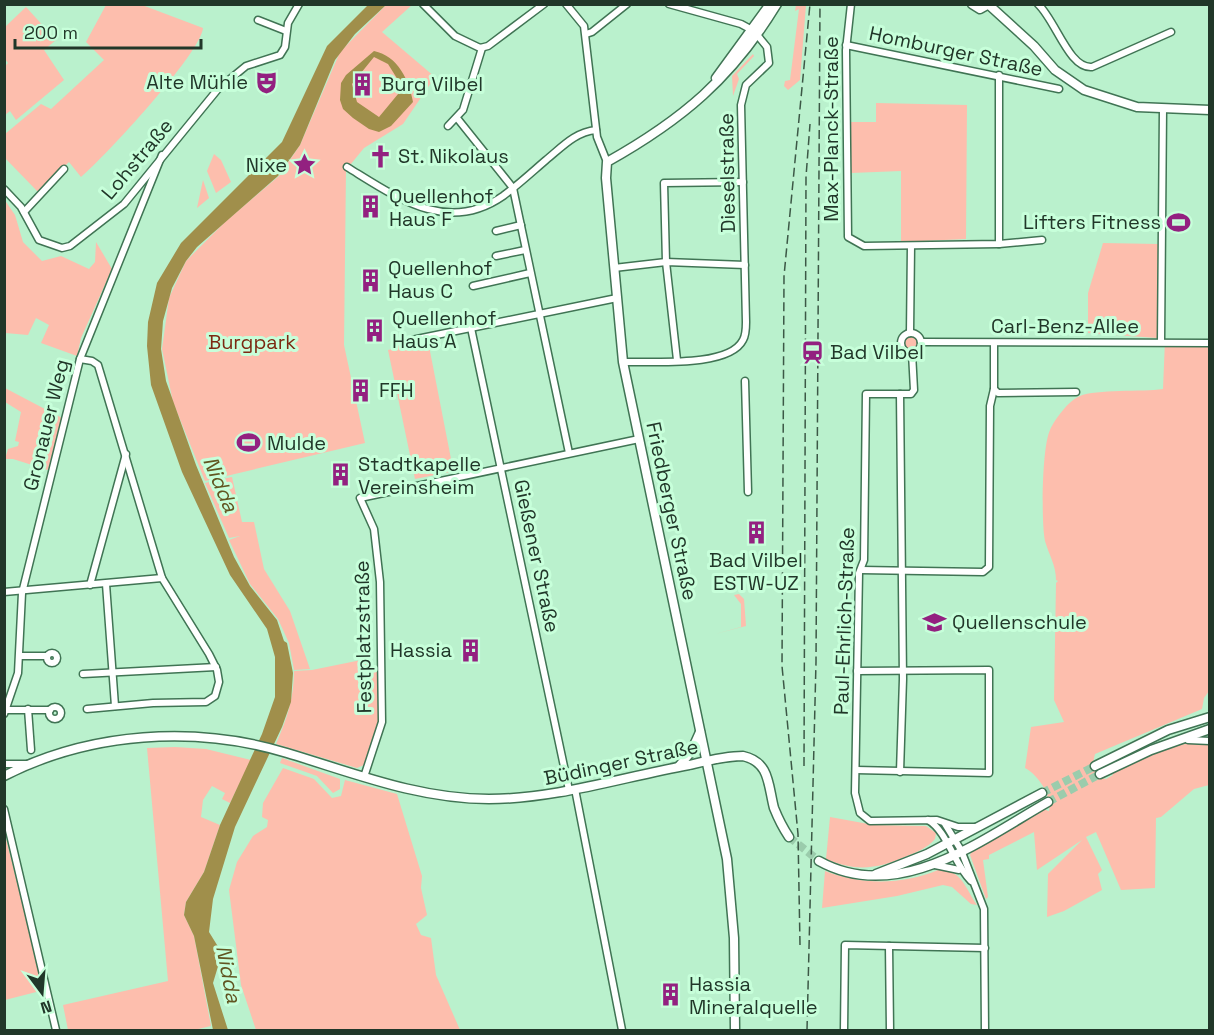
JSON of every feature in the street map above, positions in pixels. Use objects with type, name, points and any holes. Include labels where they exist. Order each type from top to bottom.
[{"type":"main road","points":[[972,4],[980,9],[989,5]]},
{"type":"main road","points":[[607,162],[680,114],[719,83],[755,33],[770,5]]},
{"type":"main road","name":"Homburger Straße","points":[[989,5],[1034,46],[1055,70],[1084,90],[1126,104],[1163,109],[1209,110]]},
{"type":"main road","name":"Friedberger Straße","points":[[607,162],[605,188],[623,362],[724,840],[731,889],[735,953],[735,1030]]},
{"type":"main road","points":[[1209,717],[1168,730],[1097,770],[1209,729]]},
{"type":"main road","points":[[679,766],[691,752],[700,731]]},
{"type":"main road","name":"Büdinger Straße","points":[[4,776],[31,764],[81,748],[145,738],[194,737],[243,742],[289,753],[407,790],[449,798],[490,799],[521,798],[679,766],[742,756],[760,764],[767,776],[776,811],[789,837]]},
{"type":"main road","points":[[872,875],[891,870],[946,844],[1042,793]]},
{"type":"main road","points":[[819,861],[844,872],[898,876],[952,855],[1048,801]]},
{"type":"street","name":"Lohstraße","points":[[24,212],[38,239],[67,248],[124,204],[162,155],[224,83],[246,66],[280,55],[285,46],[286,31],[299,4]]},
{"type":"street","points":[[448,126],[457,118],[471,89],[482,48],[544,4]]},
{"type":"street","name":"Friedberger Straße","points":[[566,4],[582,23],[586,34],[596,130],[607,162]]},
{"type":"street","points":[[586,34],[592,32],[627,4]]},
{"type":"street","points":[[669,4],[741,24],[755,33]]},
{"type":"street","name":"Max-Planck-Straße","points":[[851,4],[846,45],[848,237],[864,246],[1042,240]]},
{"type":"street","points":[[1038,4],[1049,15],[1075,61],[1086,67],[1171,32]]},
{"type":"street","points":[[426,6],[461,39],[482,48]]},
{"type":"street","points":[[258,20],[286,31]]},
{"type":"street","name":"Dieselstraße","points":[[677,360],[713,359],[734,350],[743,341],[746,324],[742,96],[746,85],[769,63],[767,47],[755,33]]},
{"type":"street","name":"Homburger Straße","points":[[846,45],[1059,89]]},
{"type":"street","points":[[999,75],[999,243]]},
{"type":"street","points":[[1161,342],[1163,109]]},
{"type":"street","points":[[457,118],[513,188],[569,453]]},
{"type":"street","points":[[347,167],[415,207],[447,212],[477,209],[513,188],[577,135],[596,130]]},
{"type":"street","name":"Gronauer Weg","points":[[5,712],[18,673],[22,593],[80,359],[162,155]]},
{"type":"street","points":[[4,189],[24,212],[64,169]]},
{"type":"street","points":[[623,362],[677,360],[666,262],[665,182],[743,182]]},
{"type":"street","points":[[496,231],[521,225]]},
{"type":"street","points":[[910,333],[911,246]]},
{"type":"street","points":[[496,256],[525,250]]},
{"type":"street","points":[[614,267],[666,262],[745,265]]},
{"type":"street","points":[[473,286],[530,273]]},
{"type":"street","points":[[412,340],[617,298]]},
{"type":"street","name":"Gießener Straße","points":[[471,328],[622,1030]]},
{"type":"street","points":[[910,333],[918,336],[921,342],[919,350],[912,353],[904,351],[901,343],[903,337],[910,333]]},
{"type":"street","name":"Carl-Benz-Allee","points":[[921,342],[1209,343]]},
{"type":"street","points":[[861,570],[983,572],[989,567],[990,406],[996,391],[994,343]]},
{"type":"street","points":[[900,772],[902,572],[900,565],[900,394],[911,394],[914,390],[912,353]]},
{"type":"street","points":[[80,359],[92,361],[98,365],[162,578],[216,667],[219,685],[209,701],[87,709]]},
{"type":"street","points":[[745,381],[748,492]]},
{"type":"street","points":[[996,391],[1076,392]]},
{"type":"street","name":"Paul-Ehrlich-Straße","points":[[900,394],[866,394],[864,560],[861,570],[857,671],[857,802],[860,813],[870,821],[927,819],[962,827],[981,827]]},
{"type":"street","points":[[501,467],[639,439]]},
{"type":"street","points":[[90,585],[126,454]]},
{"type":"street","name":"Festplatzstraße","points":[[364,777],[380,733],[382,714],[380,582],[374,529],[360,498],[501,467]]},
{"type":"street","points":[[4,592],[22,593],[162,578]]},
{"type":"street","points":[[106,584],[115,706]]},
{"type":"street","points":[[20,656],[47,656]]},
{"type":"street","points":[[83,674],[216,667]]},
{"type":"street","points":[[856,770],[989,773],[989,670],[857,671]]},
{"type":"street","points":[[5,712],[28,709],[50,710]]},
{"type":"street","points":[[28,709],[31,750]]},
{"type":"street","points":[[1172,741],[1195,739],[1209,741]]},
{"type":"street","points":[[4,764],[31,764]]},
{"type":"street","points":[[4,809],[56,1030]]},
{"type":"street","points":[[927,819],[938,828],[962,872],[971,881]]},
{"type":"street","points":[[945,824],[956,839],[984,909],[985,1030]]},
{"type":"street","points":[[931,865],[950,867],[962,872]]},
{"type":"street","points":[[844,1030],[845,945],[985,948]]},
{"type":"street","points":[[889,946],[890,1030]]},
{"type":"green space","points":[[106,5],[142,5],[203,28],[198,41],[170,81],[93,166],[81,177],[69,162],[38,192],[5,158],[5,134],[41,104],[51,109],[104,60],[86,42]]},
{"type":"green space","name":"Burgpark","points":[[386,5],[412,5],[382,32],[435,77],[403,124],[364,148],[346,170],[344,345],[365,443],[205,481],[173,402],[162,349],[169,298],[186,261],[225,222],[279,176],[300,145],[340,52]]},
{"type":"green space","points":[[796,5],[806,5],[800,80],[788,90],[784,86],[785,81],[790,80],[799,9],[795,11]]},
{"type":"green space","points":[[26,7],[56,40],[44,50],[64,80],[16,120],[10,111],[5,115],[5,66],[8,63],[5,59],[5,27]]},
{"type":"green space","points":[[753,54],[754,56],[737,74],[739,79],[733,96],[732,76]]},
{"type":"green space","points":[[876,103],[967,105],[966,239],[901,242],[901,171],[851,173],[850,122],[876,122]]},
{"type":"green space","points":[[214,154],[221,160],[231,182],[216,193],[207,171]]},
{"type":"green space","points":[[203,180],[209,198],[197,208]]},
{"type":"green space","points":[[4,199],[15,215],[23,242],[42,261],[61,256],[89,269],[95,262],[96,242],[112,269],[81,338],[77,356],[41,343],[49,325],[36,318],[28,335],[5,333]]},
{"type":"green space","points":[[1103,243],[1158,244],[1157,338],[1088,333],[1088,293]]},
{"type":"green space","points":[[911,336],[916,338],[918,343],[916,348],[911,350],[906,348],[904,343],[906,338]]},
{"type":"green space","points":[[1209,339],[1209,691],[1204,698],[1202,709],[1095,754],[1093,763],[1099,777],[1106,779],[1113,775],[1111,772],[1146,756],[1174,747],[1199,743],[1209,745],[1209,785],[1194,789],[1161,817],[1156,818],[1155,888],[1121,890],[1096,832],[1086,837],[1102,870],[1098,874],[1102,890],[1064,911],[1047,917],[1048,874],[1082,840],[1037,870],[1034,832],[989,855],[989,859],[983,860],[988,897],[986,899],[970,855],[973,849],[1042,809],[1049,811],[1048,799],[1043,786],[1035,775],[1025,768],[1031,727],[1064,722],[1054,700],[1056,583],[1058,581],[1045,541],[1043,518],[1045,452],[1050,430],[1063,410],[1071,401],[1080,396],[1097,392],[1163,389],[1165,340]]},
{"type":"green space","points":[[428,341],[452,464],[450,472],[415,479],[388,350],[397,348],[397,346]]},
{"type":"green space","points":[[5,388],[62,418],[48,470],[13,459],[5,459],[8,449],[18,446],[19,442],[15,441],[21,412],[5,402]]},
{"type":"green space","points":[[232,477],[242,522],[254,522],[264,569],[290,611],[310,669],[294,670],[289,643],[278,619],[250,584],[229,540],[240,536],[229,538],[205,483]]},
{"type":"green space","points":[[739,594],[744,599],[746,626],[715,634],[741,627],[741,604],[734,595]]},
{"type":"green space","points":[[371,658],[372,672],[379,671],[380,723],[364,765],[357,768],[276,744],[289,708],[294,671],[312,670]]},
{"type":"green space","points":[[147,748],[206,749],[251,760],[230,803],[222,799],[225,793],[212,786],[203,800],[201,817],[220,825],[204,872],[186,902],[184,915],[194,936],[211,1026],[194,1030],[68,1030],[63,1005],[168,981]]},
{"type":"green space","points":[[282,758],[340,779],[340,789],[333,793],[317,776],[280,763]]},
{"type":"green space","points":[[283,768],[314,779],[332,798],[341,796],[345,780],[397,794],[422,876],[421,888],[427,915],[416,924],[421,935],[431,938],[436,975],[460,1030],[256,1030],[241,985],[229,890],[237,862],[253,836],[267,827],[268,820],[262,817],[263,803]]},
{"type":"green space","points":[[830,817],[874,825],[926,826],[936,833],[935,839],[918,851],[886,864],[867,867],[847,866],[826,859]]},
{"type":"green space","points":[[4,831],[44,990],[5,1000],[4,1000]]},
{"type":"green space","points":[[938,870],[958,876],[977,905],[971,904],[952,887],[943,885],[897,896],[822,908],[825,871],[853,879],[896,881]]},
{"type":"shaded area","points":[[368,5],[386,5],[355,34],[335,60],[300,145],[278,176],[197,247],[186,261],[172,288],[163,321],[161,349],[166,381],[196,465],[234,557],[250,586],[277,620],[284,641],[287,643],[293,673],[291,702],[282,727],[235,827],[213,899],[209,932],[222,953],[213,983],[228,1030],[213,1030],[194,936],[184,915],[186,902],[204,872],[220,825],[262,734],[275,697],[275,657],[267,629],[230,575],[182,472],[151,385],[147,346],[148,322],[157,283],[181,243],[282,142],[327,46]]},
{"type":"shaded area","points":[[374,51],[382,54],[390,58],[401,70],[409,85],[413,102],[391,126],[379,132],[369,129],[343,109],[340,100],[341,83],[346,75]],"holes":[[[374,57],[388,64],[403,88],[379,117],[357,102],[352,84]]]},
{"type":"tunnel","points":[[1042,793],[1095,766]]},
{"type":"tunnel","points":[[1048,802],[1100,774]]},
{"type":"tunnel","points":[[789,837],[819,861]]},
{"type":"railway","points":[[800,945],[798,834],[782,666],[784,276],[810,4]]},
{"type":"railway","points":[[807,1030],[816,662],[820,4]]},
{"type":"railway","points":[[804,766],[806,177],[810,124]]},
{"type":"place","name":"Alte Mühle","points":[[266,82]]},
{"type":"place","name":"Burg Vilbel","points":[[363,84]]},
{"type":"place","name":"St. Nikolaus","points":[[380,156]]},
{"type":"place","name":"Nixe","points":[[305,165]]},
{"type":"place","name":"Quellenhof Haus F","points":[[371,207]]},
{"type":"place","name":"Lifters Fitness","points":[[1179,222]]},
{"type":"place","name":"Quellenhof Haus C","points":[[370,280]]},
{"type":"place","name":"Quellenhof Haus A","points":[[374,330]]},
{"type":"place","name":"Bad Vilbel","points":[[812,352]]},
{"type":"place","name":"FFH","points":[[361,390]]},
{"type":"place","name":"Mulde","points":[[249,443]]},
{"type":"place","name":"Stadtkapelle Vereinsheim","points":[[340,475]]},
{"type":"place","name":"Bad Vilbel ESTW-UZ","points":[[756,532]]},
{"type":"place","name":"Quellenschule","points":[[934,622]]},
{"type":"place","name":"Hassia","points":[[470,650]]},
{"type":"place","name":"Hassia Mineralquelle","points":[[671,995]]},
{"type":"water label","name":"Nidda","points":[[221,484]]},
{"type":"water label","name":"Nidda","points":[[229,974]]}]
